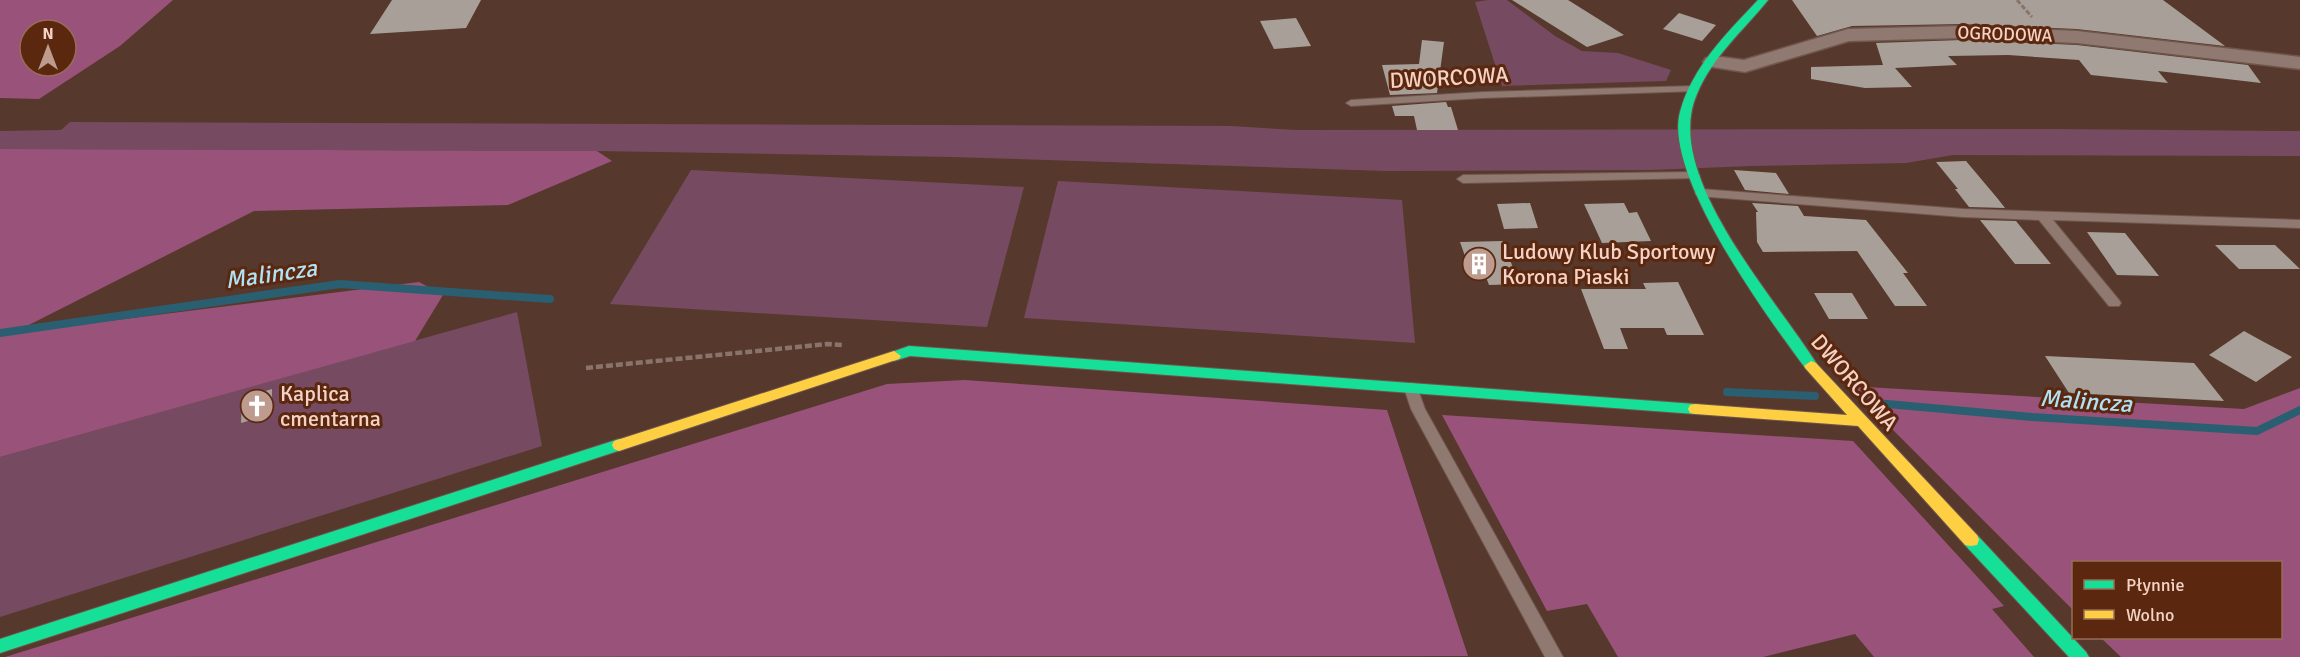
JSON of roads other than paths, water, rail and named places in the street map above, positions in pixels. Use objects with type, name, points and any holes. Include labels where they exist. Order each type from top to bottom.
[{"type":"street","name":"DWORCOWA","points":[[1763,0],[1729,37],[1694,89],[1685,112],[1683,139],[1688,164],[1701,193],[1779,325],[1813,369],[2080,657]]},
{"type":"street","name":"OGRODOWA","points":[[1713,62],[1745,66],[1848,35],[1962,32],[2077,37],[2300,63]]},
{"type":"street","points":[[0,646],[909,351],[1860,421]]},
{"type":"lane","name":"DWORCOWA","points":[[1351,103],[1483,95],[1694,89]]},
{"type":"lane","points":[[1463,179],[1694,176]]},
{"type":"lane","points":[[1701,193],[1964,213],[2300,224]]},
{"type":"lane","points":[[2043,216],[2114,303]]},
{"type":"lane","points":[[1411,388],[1418,409],[1554,657]]},
{"type":"waterway","name":"Malincza","points":[[0,333],[340,284],[550,299]]},
{"type":"waterway","name":"Malincza","points":[[1727,392],[1815,396]]},
{"type":"waterway","name":"Malincza","points":[[1865,402],[2032,417],[2257,431],[2300,410]]},
{"type":"place","name":"Ludowy Klub Sportowy Korona Piaski","points":[[1479,264]]},
{"type":"place","name":"Kaplica cmentarna","points":[[257,406]]}]
